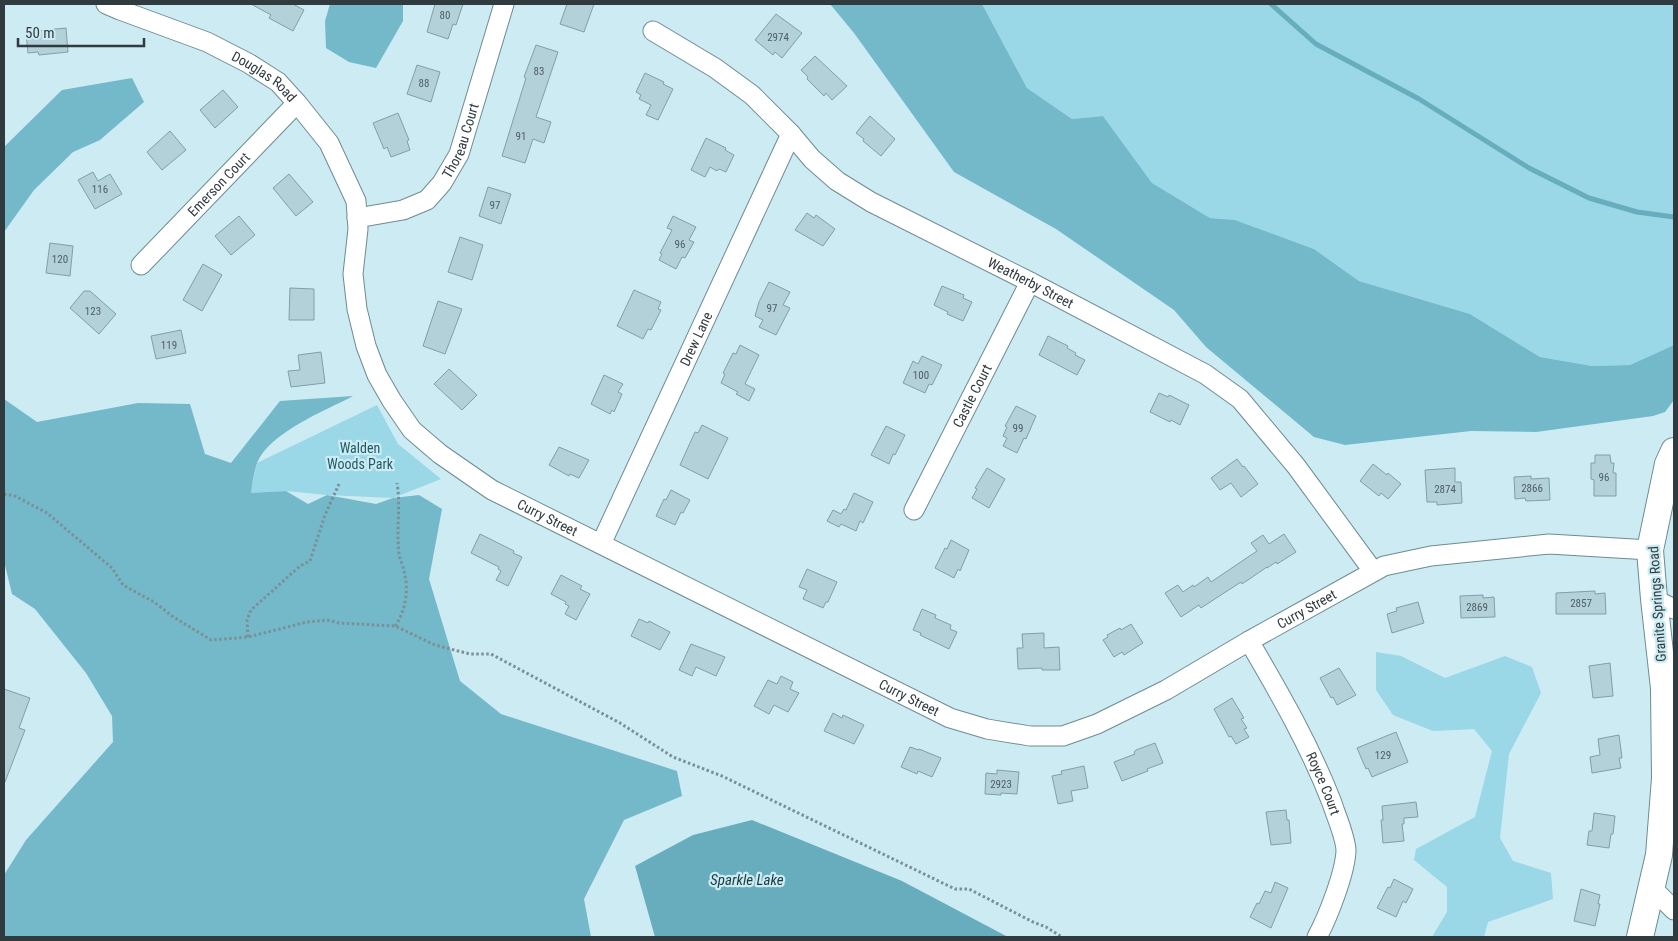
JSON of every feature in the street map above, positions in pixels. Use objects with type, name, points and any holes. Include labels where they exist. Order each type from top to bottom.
[{"type":"street","name":"Douglas Road","points":[[106,4],[207,42],[278,82],[297,102],[329,143],[356,201],[357,218]]},
{"type":"street","name":"Thoreau Court","points":[[357,218],[403,210],[427,200],[442,183],[459,154],[504,4]]},
{"type":"street","name":"Weatherby Street","points":[[653,31],[715,68],[752,96],[791,134],[812,159],[846,186],[871,202],[1030,282],[1205,374],[1240,398],[1296,466],[1373,571]]},
{"type":"street","name":"Emerson Court","points":[[141,265],[297,102]]},
{"type":"street","name":"Drew Lane","points":[[601,544],[791,134]]},
{"type":"street","name":"Curry Street","points":[[357,218],[358,229],[354,274],[357,309],[366,346],[377,375],[392,401],[412,430],[440,454],[492,490],[950,718],[987,729],[1030,736],[1063,736],[1097,724],[1166,690],[1249,641],[1384,566],[1431,556],[1549,544],[1650,550]]},
{"type":"street","name":"Castle Court","points":[[914,510],[1030,282]]},
{"type":"street","name":"Granite Springs Road","points":[[1640,937],[1660,855],[1665,778],[1664,604],[1650,550],[1668,464],[1674,451]]},
{"type":"street","name":"Royce Court","points":[[1249,641],[1296,722],[1319,769],[1339,822],[1346,850],[1340,881],[1318,937]]},
{"type":"street","points":[[1652,888],[1674,910]]},
{"type":"path","points":[[248,637],[247,620],[252,610],[300,566],[310,561],[325,515],[339,484]]},
{"type":"path","points":[[395,626],[401,618],[406,600],[405,573],[399,554],[399,500],[397,484]]},
{"type":"path","points":[[4,494],[15,496],[47,513],[112,568],[123,585],[154,602],[172,616],[211,640],[248,637],[307,622],[327,620],[339,623],[395,626],[435,645],[470,654],[491,654],[620,724],[673,756],[739,784],[955,889],[969,889],[1046,927],[1062,937]]},
{"type":"green space","points":[[982,4],[1674,4],[1674,345],[1630,365],[1592,366],[1540,357],[1470,314],[1359,281],[1314,249],[1235,220],[1210,218],[1152,183],[1103,116],[1072,119],[1027,88]]},
{"type":"green space","name":"Walden Woods Park","points":[[377,405],[398,444],[441,479],[393,498],[286,491],[250,493],[257,463]]},
{"type":"green space","points":[[1376,652],[1401,656],[1445,678],[1505,656],[1532,667],[1541,693],[1509,754],[1500,838],[1513,861],[1551,873],[1553,899],[1488,922],[1484,937],[1432,937],[1447,912],[1447,887],[1414,860],[1416,849],[1475,817],[1492,751],[1474,729],[1433,731],[1393,715],[1376,690]]},
{"type":"shaded area","points":[[330,4],[403,4],[403,21],[376,68],[349,62],[326,48],[325,21]]},
{"type":"shaded area","points":[[830,4],[982,4],[1027,88],[1072,119],[1103,116],[1152,183],[1210,218],[1235,220],[1314,249],[1359,281],[1470,314],[1540,357],[1592,366],[1630,365],[1674,345],[1674,400],[1665,412],[1653,416],[1536,432],[1471,431],[1345,445],[1314,437],[1206,347],[1174,310],[1056,229],[954,172],[854,33]]},
{"type":"shaded area","points":[[132,78],[144,102],[100,140],[73,152],[34,190],[4,232],[4,147],[62,90]]},
{"type":"shaded area","points":[[353,396],[299,424],[274,442],[257,463],[251,493],[286,491],[308,504],[327,495],[376,504],[393,498],[419,495],[442,509],[429,579],[460,681],[501,714],[677,771],[682,796],[624,820],[584,899],[591,937],[4,937],[4,875],[26,840],[113,742],[112,716],[86,673],[35,609],[12,594],[4,561],[4,399],[37,422],[138,403],[190,404],[205,454],[231,463],[280,401]]},
{"type":"water","name":"Sparkle Lake","points":[[752,820],[902,881],[1008,937],[655,937],[635,866],[693,835]]},
{"type":"building","points":[[251,4],[293,4],[304,10],[293,31],[269,18],[271,15]]},
{"type":"building","points":[[435,4],[463,4],[456,25],[453,24],[448,39],[427,32]]},
{"type":"building","points":[[567,4],[594,4],[584,32],[560,24]]},
{"type":"building","points":[[776,14],[802,33],[782,58],[775,52],[773,55],[755,40]]},
{"type":"building","points":[[66,28],[68,52],[39,55],[38,52],[28,53],[26,32]]},
{"type":"building","points":[[536,45],[558,52],[536,117],[551,122],[544,143],[533,139],[525,163],[502,156],[526,78],[524,77]]},
{"type":"building","points":[[815,56],[847,86],[832,100],[826,93],[824,96],[801,70]]},
{"type":"building","points":[[417,65],[440,72],[431,102],[407,94]]},
{"type":"building","points":[[645,73],[664,82],[663,84],[673,89],[658,120],[646,115],[651,105],[639,99],[641,95],[636,92]]},
{"type":"building","points":[[223,90],[238,107],[215,128],[200,110]]},
{"type":"building","points":[[398,113],[409,140],[407,141],[410,150],[391,157],[387,147],[384,149],[373,123]]},
{"type":"building","points":[[870,116],[895,139],[881,156],[856,133]]},
{"type":"building","points":[[170,131],[186,150],[162,170],[147,152]]},
{"type":"building","points":[[706,138],[726,148],[725,150],[734,155],[726,172],[719,169],[717,171],[710,167],[705,177],[691,170]]},
{"type":"building","points":[[93,172],[98,181],[110,174],[122,194],[95,209],[78,180]]},
{"type":"building","points":[[289,174],[313,202],[296,216],[273,188]]},
{"type":"building","points":[[488,187],[511,194],[501,224],[479,216]]},
{"type":"building","points":[[807,213],[814,218],[816,215],[835,229],[823,246],[795,230]]},
{"type":"building","points":[[239,216],[255,235],[231,255],[215,236]]},
{"type":"building","points":[[673,216],[696,227],[689,240],[694,242],[685,258],[682,257],[676,269],[659,260],[662,254],[660,253],[672,230],[667,228]]},
{"type":"building","points":[[460,237],[483,245],[472,280],[448,272]]},
{"type":"building","points":[[50,243],[73,246],[70,276],[46,273]]},
{"type":"building","points":[[203,264],[222,275],[202,311],[183,300]]},
{"type":"building","points":[[769,282],[790,292],[783,305],[790,308],[776,335],[759,327],[763,320],[755,316],[759,302]]},
{"type":"building","points":[[942,286],[964,295],[963,298],[972,302],[963,321],[947,314],[948,312],[934,305]]},
{"type":"building","points":[[290,288],[314,289],[314,320],[289,320]]},
{"type":"building","points":[[634,290],[661,302],[658,309],[661,310],[651,330],[648,329],[643,339],[617,326]]},
{"type":"building","points":[[84,291],[90,291],[116,314],[99,334],[70,308]]},
{"type":"building","points":[[438,301],[462,309],[445,354],[423,346]]},
{"type":"building","points":[[181,330],[186,353],[156,359],[151,336]]},
{"type":"building","points":[[1048,336],[1068,346],[1067,348],[1076,353],[1075,355],[1085,360],[1077,375],[1039,355]]},
{"type":"building","points":[[740,345],[759,355],[745,384],[755,389],[749,401],[736,394],[738,392],[721,383],[725,374],[723,373],[733,353],[736,354]]},
{"type":"building","points":[[321,352],[325,383],[291,387],[288,371],[300,370],[298,355]]},
{"type":"building","points":[[922,356],[942,365],[932,385],[929,384],[925,393],[903,383],[913,361],[918,364]]},
{"type":"building","points":[[449,369],[477,395],[462,410],[434,384]]},
{"type":"building","points":[[604,375],[623,384],[618,392],[622,394],[614,412],[612,410],[610,414],[591,404]]},
{"type":"building","points":[[1159,393],[1168,397],[1169,395],[1189,405],[1180,425],[1150,412]]},
{"type":"building","points":[[1016,406],[1036,416],[1026,439],[1024,438],[1017,453],[1003,446],[1007,438],[1003,436],[1007,427],[1005,426]]},
{"type":"building","points":[[702,425],[728,438],[708,479],[680,465],[695,432],[698,433]]},
{"type":"building","points":[[886,426],[905,435],[889,464],[871,455]]},
{"type":"building","points":[[559,447],[589,460],[579,478],[570,474],[569,476],[549,465]]},
{"type":"building","points":[[1595,455],[1610,455],[1611,463],[1614,463],[1613,473],[1616,473],[1616,496],[1594,496],[1591,463],[1595,463]]},
{"type":"building","points":[[1237,459],[1258,484],[1241,497],[1231,483],[1220,490],[1211,478]]},
{"type":"building","points":[[1373,464],[1401,484],[1388,499],[1381,493],[1379,496],[1360,481]]},
{"type":"building","points":[[987,468],[1005,479],[989,508],[972,498],[977,489],[975,488]]},
{"type":"building","points":[[1455,468],[1455,482],[1461,482],[1462,503],[1437,505],[1437,502],[1427,502],[1425,470]]},
{"type":"building","points":[[1531,476],[1531,479],[1549,478],[1550,500],[1526,501],[1525,498],[1515,499],[1514,477]]},
{"type":"building","points":[[671,490],[690,500],[683,513],[681,512],[675,525],[656,516],[664,499],[666,500]]},
{"type":"building","points":[[854,493],[873,502],[863,523],[860,521],[856,531],[841,524],[839,527],[827,521],[833,510],[841,514],[844,509],[846,510]]},
{"type":"building","points":[[480,534],[522,557],[508,586],[496,580],[501,571],[498,569],[499,567],[471,553]]},
{"type":"building","points":[[1284,534],[1296,552],[1277,564],[1276,562],[1267,567],[1242,584],[1241,582],[1201,608],[1199,605],[1181,617],[1165,593],[1178,585],[1183,592],[1208,577],[1211,582],[1257,551],[1251,543],[1263,535],[1269,544]]},
{"type":"building","points":[[951,540],[969,550],[960,571],[958,569],[954,578],[935,568]]},
{"type":"building","points":[[807,569],[837,582],[828,602],[826,602],[823,608],[803,599],[807,590],[799,587]]},
{"type":"building","points":[[561,575],[582,586],[580,589],[590,594],[576,620],[565,614],[569,606],[565,604],[566,602],[551,594]]},
{"type":"building","points":[[1595,591],[1595,594],[1605,593],[1606,614],[1556,614],[1556,593]]},
{"type":"building","points":[[1483,595],[1483,598],[1494,597],[1495,617],[1461,618],[1460,596]]},
{"type":"building","points":[[1418,602],[1424,623],[1392,633],[1387,614],[1397,611],[1396,608]]},
{"type":"building","points":[[922,609],[936,615],[935,618],[951,625],[950,629],[957,632],[949,649],[913,630]]},
{"type":"building","points":[[639,619],[648,623],[649,621],[670,632],[660,650],[631,636]]},
{"type":"building","points":[[1131,624],[1143,643],[1124,655],[1122,652],[1114,657],[1103,640],[1108,637],[1107,635]]},
{"type":"building","points":[[1044,633],[1044,648],[1059,647],[1060,670],[1042,670],[1042,668],[1018,669],[1017,648],[1023,648],[1022,634]]},
{"type":"building","points":[[691,644],[725,657],[716,676],[696,667],[692,676],[679,670]]},
{"type":"building","points":[[1610,663],[1613,696],[1593,698],[1589,666]]},
{"type":"building","points":[[1339,668],[1356,695],[1337,705],[1320,678]]},
{"type":"building","points":[[781,676],[793,682],[790,689],[799,693],[788,712],[774,705],[769,714],[754,706],[768,680],[777,684]]},
{"type":"building","points":[[4,689],[30,698],[19,728],[25,730],[5,782],[4,782]]},
{"type":"building","points":[[1232,698],[1244,718],[1241,719],[1247,728],[1244,729],[1249,737],[1236,744],[1231,736],[1229,737],[1214,709]]},
{"type":"building","points":[[833,713],[842,718],[843,715],[864,725],[854,744],[824,731]]},
{"type":"building","points":[[1396,732],[1408,762],[1372,777],[1368,768],[1366,769],[1357,748]]},
{"type":"building","points":[[1619,735],[1622,758],[1619,758],[1621,768],[1592,773],[1590,757],[1600,755],[1598,739]]},
{"type":"building","points":[[1155,743],[1163,763],[1122,781],[1114,762],[1135,754],[1136,750]]},
{"type":"building","points":[[910,747],[941,758],[932,777],[918,771],[917,774],[901,767]]},
{"type":"building","points":[[1084,766],[1088,788],[1071,791],[1073,801],[1058,804],[1052,776],[1062,774],[1061,771]]},
{"type":"building","points":[[997,770],[1019,772],[1017,794],[985,794],[986,773],[997,774]]},
{"type":"building","points":[[1416,802],[1418,817],[1404,818],[1404,824],[1402,824],[1404,841],[1383,843],[1382,806]]},
{"type":"building","points":[[1286,810],[1291,843],[1271,845],[1266,812]]},
{"type":"building","points":[[1594,813],[1615,816],[1609,848],[1587,845],[1589,831],[1592,831]]},
{"type":"building","points":[[1394,879],[1413,889],[1406,903],[1403,901],[1396,917],[1377,908]]},
{"type":"building","points":[[1275,882],[1288,888],[1271,928],[1250,917],[1265,891],[1271,893]]},
{"type":"building","points":[[1581,889],[1600,895],[1595,926],[1574,921]]},
{"type":"waterway","points":[[1271,4],[1316,44],[1419,99],[1529,168],[1589,198],[1637,212],[1674,217]]}]
